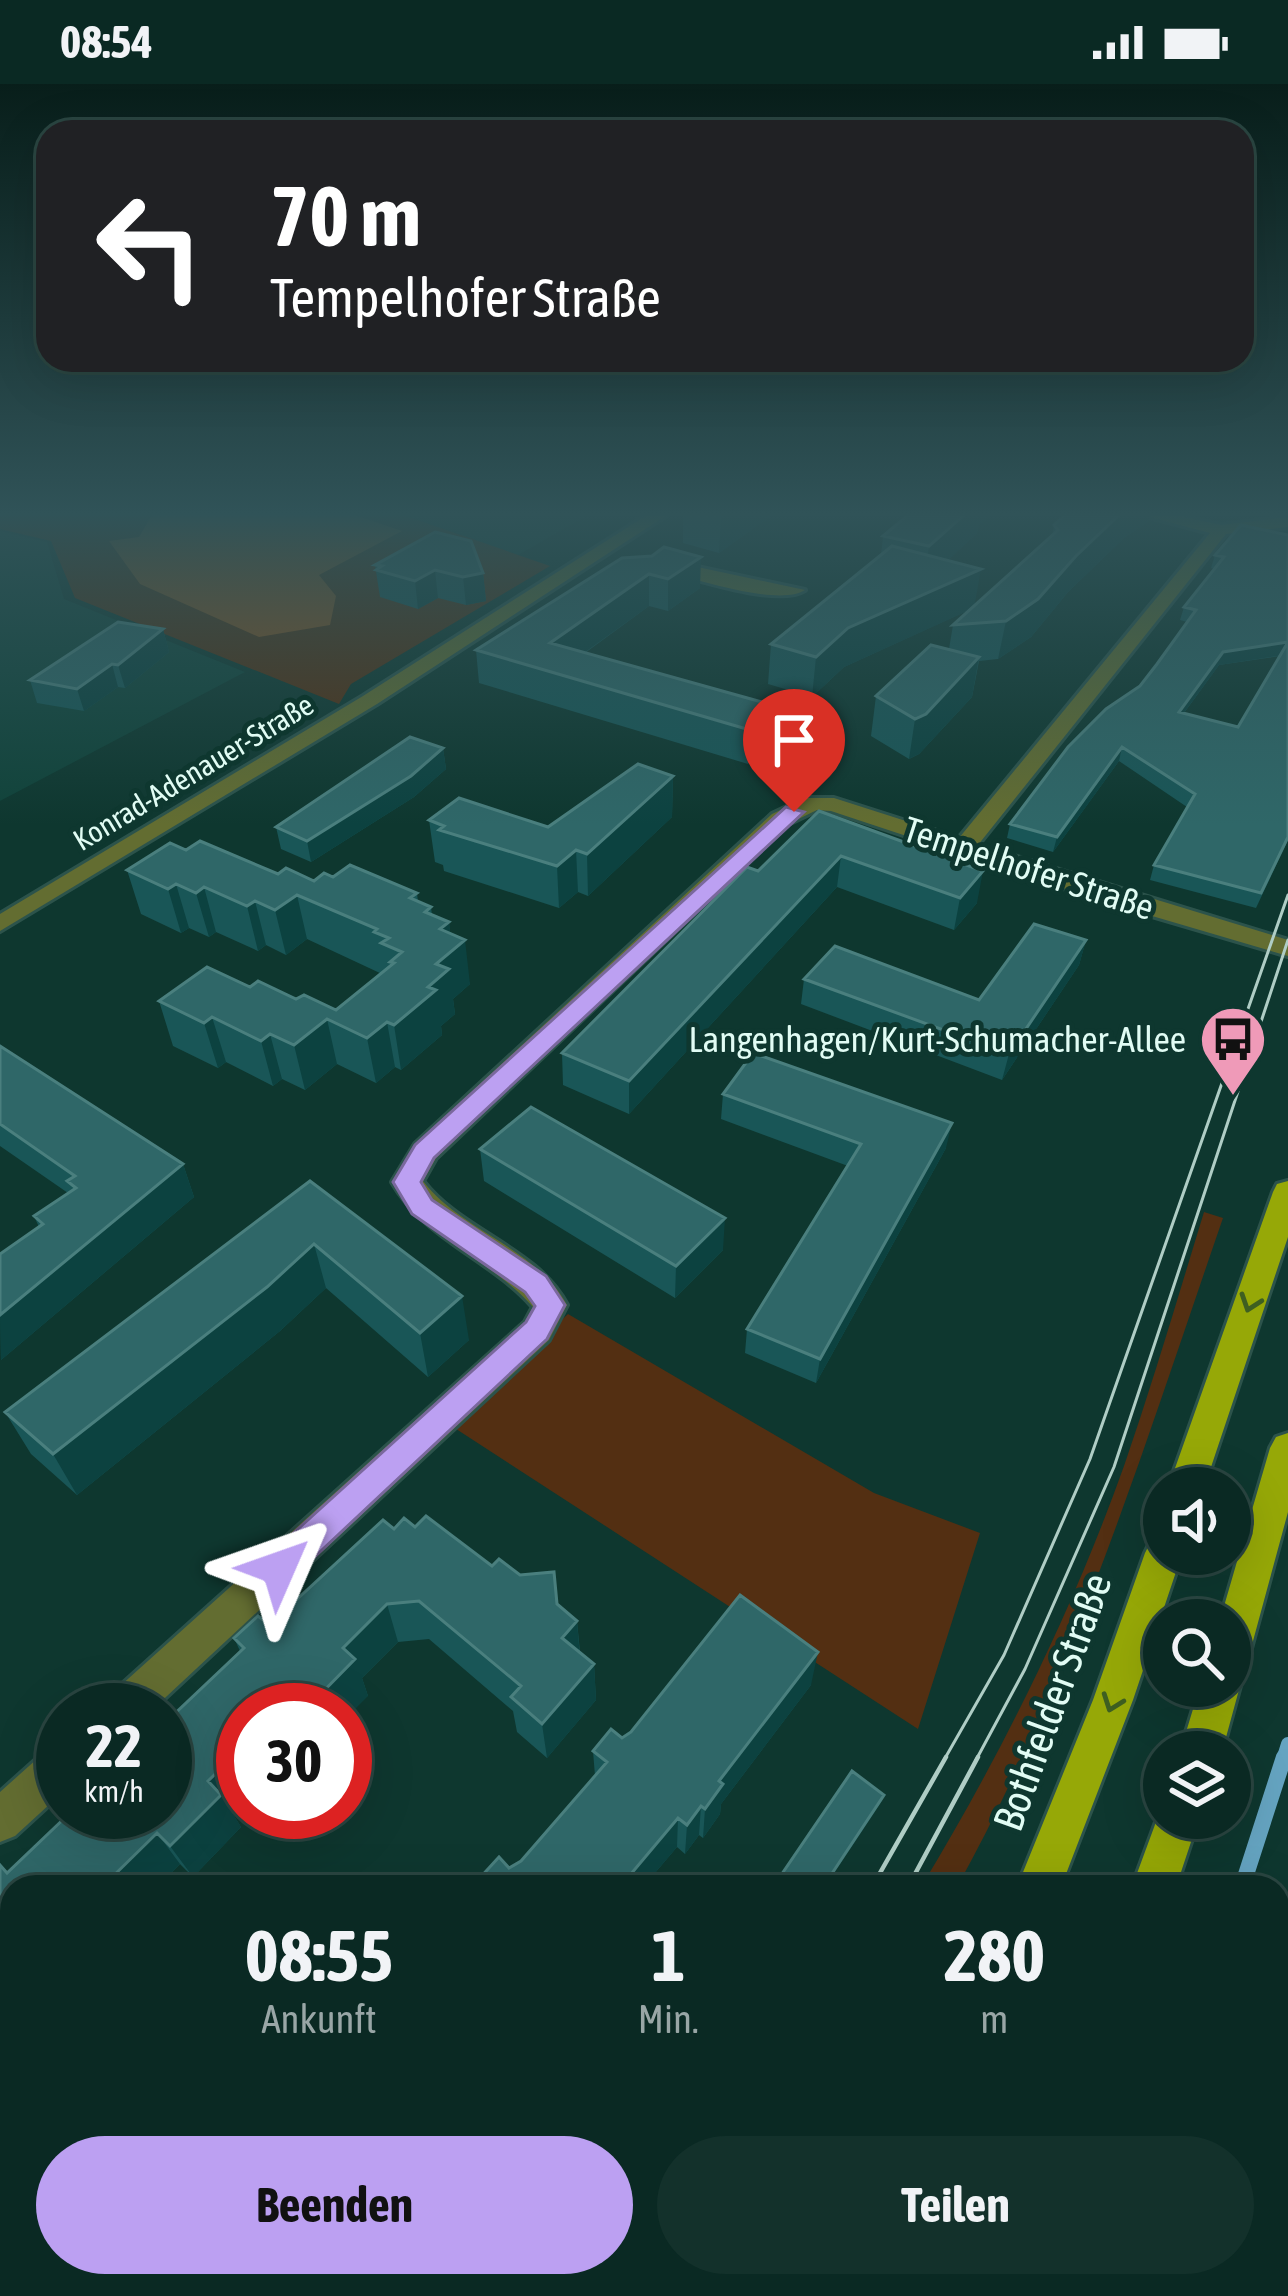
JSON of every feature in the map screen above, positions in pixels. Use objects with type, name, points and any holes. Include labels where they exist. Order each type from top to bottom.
[{"type":"main road","points":[[1193,1467],[1288,1192]]},
{"type":"main road","points":[[1245,1599],[1288,1448]]},
{"type":"main road","name":"Bothfelder Straße","points":[[1044,1875],[1114,1700],[1157,1575]]},
{"type":"main road","points":[[1158,1875],[1171,1839]]},
{"type":"street","name":"Konrad-Adenauer-Straße","points":[[0,924],[497,618]]},
{"type":"street","points":[[962,848],[1150,618]]},
{"type":"street","name":"Tempelhofer Straße","points":[[152,1683],[537,1330],[550,1305],[536,1284],[422,1207],[407,1182],[424,1151],[794,812],[814,803],[834,805],[1288,948]]},
{"type":"street","points":[[0,1821],[36,1788]]},
{"type":"shaded area","points":[[0,618],[112,618],[245,672],[0,801]]},
{"type":"shaded area","points":[[125,618],[462,618],[351,684],[339,704]]},
{"type":"shaded area","points":[[217,618],[331,618],[330,625],[259,637]]},
{"type":"shaded area","points":[[1204,1212],[1223,1218],[1135,1474],[1037,1726],[963,1875],[928,1875],[1007,1734],[1058,1629],[1135,1434]]},
{"type":"shaded area","points":[[568,1314],[874,1493],[980,1533],[918,1729],[450,1425]]},
{"type":"building","points":[[526,618],[586,618],[550,643],[776,706],[750,730],[476,650]]},
{"type":"building","points":[[803,618],[870,618],[848,628],[816,657],[771,644]]},
{"type":"building","points":[[960,618],[1010,618],[1006,621],[953,625]]},
{"type":"building","points":[[1190,618],[1288,618],[1288,642],[1288,837],[1261,893],[1154,865],[1195,794],[1122,747],[1057,837],[1010,824],[1068,747],[1106,709],[1140,686]],"holes":[[[1288,642],[1238,727],[1179,712],[1223,652]]]},
{"type":"building","points":[[118,622],[163,629],[118,665],[112,664],[77,689],[30,680]]},
{"type":"building","points":[[931,645],[979,657],[926,714],[915,719],[876,696]]},
{"type":"building","points":[[410,737],[443,748],[411,776],[307,841],[276,827]]},
{"type":"building","points":[[638,764],[673,776],[587,854],[576,850],[557,866],[439,830],[444,826],[429,820],[459,798],[548,827]]},
{"type":"building","points":[[819,811],[983,871],[960,898],[841,856],[629,1081],[562,1053],[747,867],[758,871]]},
{"type":"building","points":[[200,841],[278,874],[286,868],[314,881],[324,873],[333,877],[350,865],[417,893],[410,898],[431,907],[425,912],[449,922],[440,929],[465,940],[436,964],[449,969],[428,987],[436,990],[394,1025],[387,1022],[367,1038],[327,1019],[294,1045],[270,1034],[261,1041],[212,1017],[204,1023],[159,1001],[207,967],[250,987],[258,981],[296,999],[304,995],[336,1010],[402,952],[381,943],[389,938],[374,932],[377,929],[297,895],[275,910],[255,901],[247,906],[204,887],[196,893],[176,884],[168,889],[127,870],[170,843],[186,850]]},
{"type":"building","points":[[1034,924],[1086,940],[1009,1054],[804,979],[835,946],[979,1000]]},
{"type":"building","points":[[0,1046],[183,1164],[0,1315],[0,1254],[43,1224],[34,1216],[76,1188],[67,1181],[75,1176],[0,1124]]},
{"type":"building","points":[[753,1053],[952,1123],[820,1359],[747,1329],[861,1144],[723,1094]]},
{"type":"building","points":[[531,1107],[725,1218],[676,1266],[480,1149]]},
{"type":"building","points":[[310,1181],[462,1296],[420,1333],[314,1244],[267,1287],[53,1454],[5,1412]]},
{"type":"building","points":[[426,1516],[492,1566],[499,1559],[520,1575],[554,1572],[557,1604],[577,1621],[562,1638],[594,1664],[542,1724],[511,1697],[521,1686],[419,1601],[387,1604],[343,1648],[355,1659],[331,1683],[216,1683],[216,1773],[208,1781],[216,1790],[216,1800],[192,1824],[192,1697],[244,1648],[234,1638],[258,1616],[269,1625],[383,1520],[394,1529],[404,1518],[415,1527]]},
{"type":"building","points":[[740,1595],[818,1652],[719,1781],[723,1784],[705,1809],[701,1806],[687,1825],[678,1818],[630,1875],[483,1875],[499,1857],[509,1868],[521,1861],[607,1762],[593,1751],[611,1729],[622,1738]]},
{"type":"building","points":[[852,1771],[884,1795],[831,1875],[781,1875]]},
{"type":"building","points":[[43,1839],[151,1839],[114,1875],[0,1875],[0,1865],[7,1873]]},
{"type":"waterway","points":[[1283,1760],[1288,1744]]},
{"type":"waterway","points":[[1246,1875],[1284,1757]]},
{"type":"tram line","points":[[944,1760],[1004,1655],[1090,1459],[1288,895]]},
{"type":"tram line","points":[[976,1760],[1025,1669],[1114,1467],[1288,940]]},
{"type":"tram line","points":[[879,1875],[946,1757]]},
{"type":"tram line","points":[[914,1875],[978,1757]]},
{"type":"place","name":"Langenhagen/Kurt-Schumacher-Allee","points":[[1233,1098]]},
{"type":"route","points":[[279,1568],[537,1330],[550,1305],[536,1284],[422,1207],[407,1182],[424,1151],[780,819],[794,812]]}]
